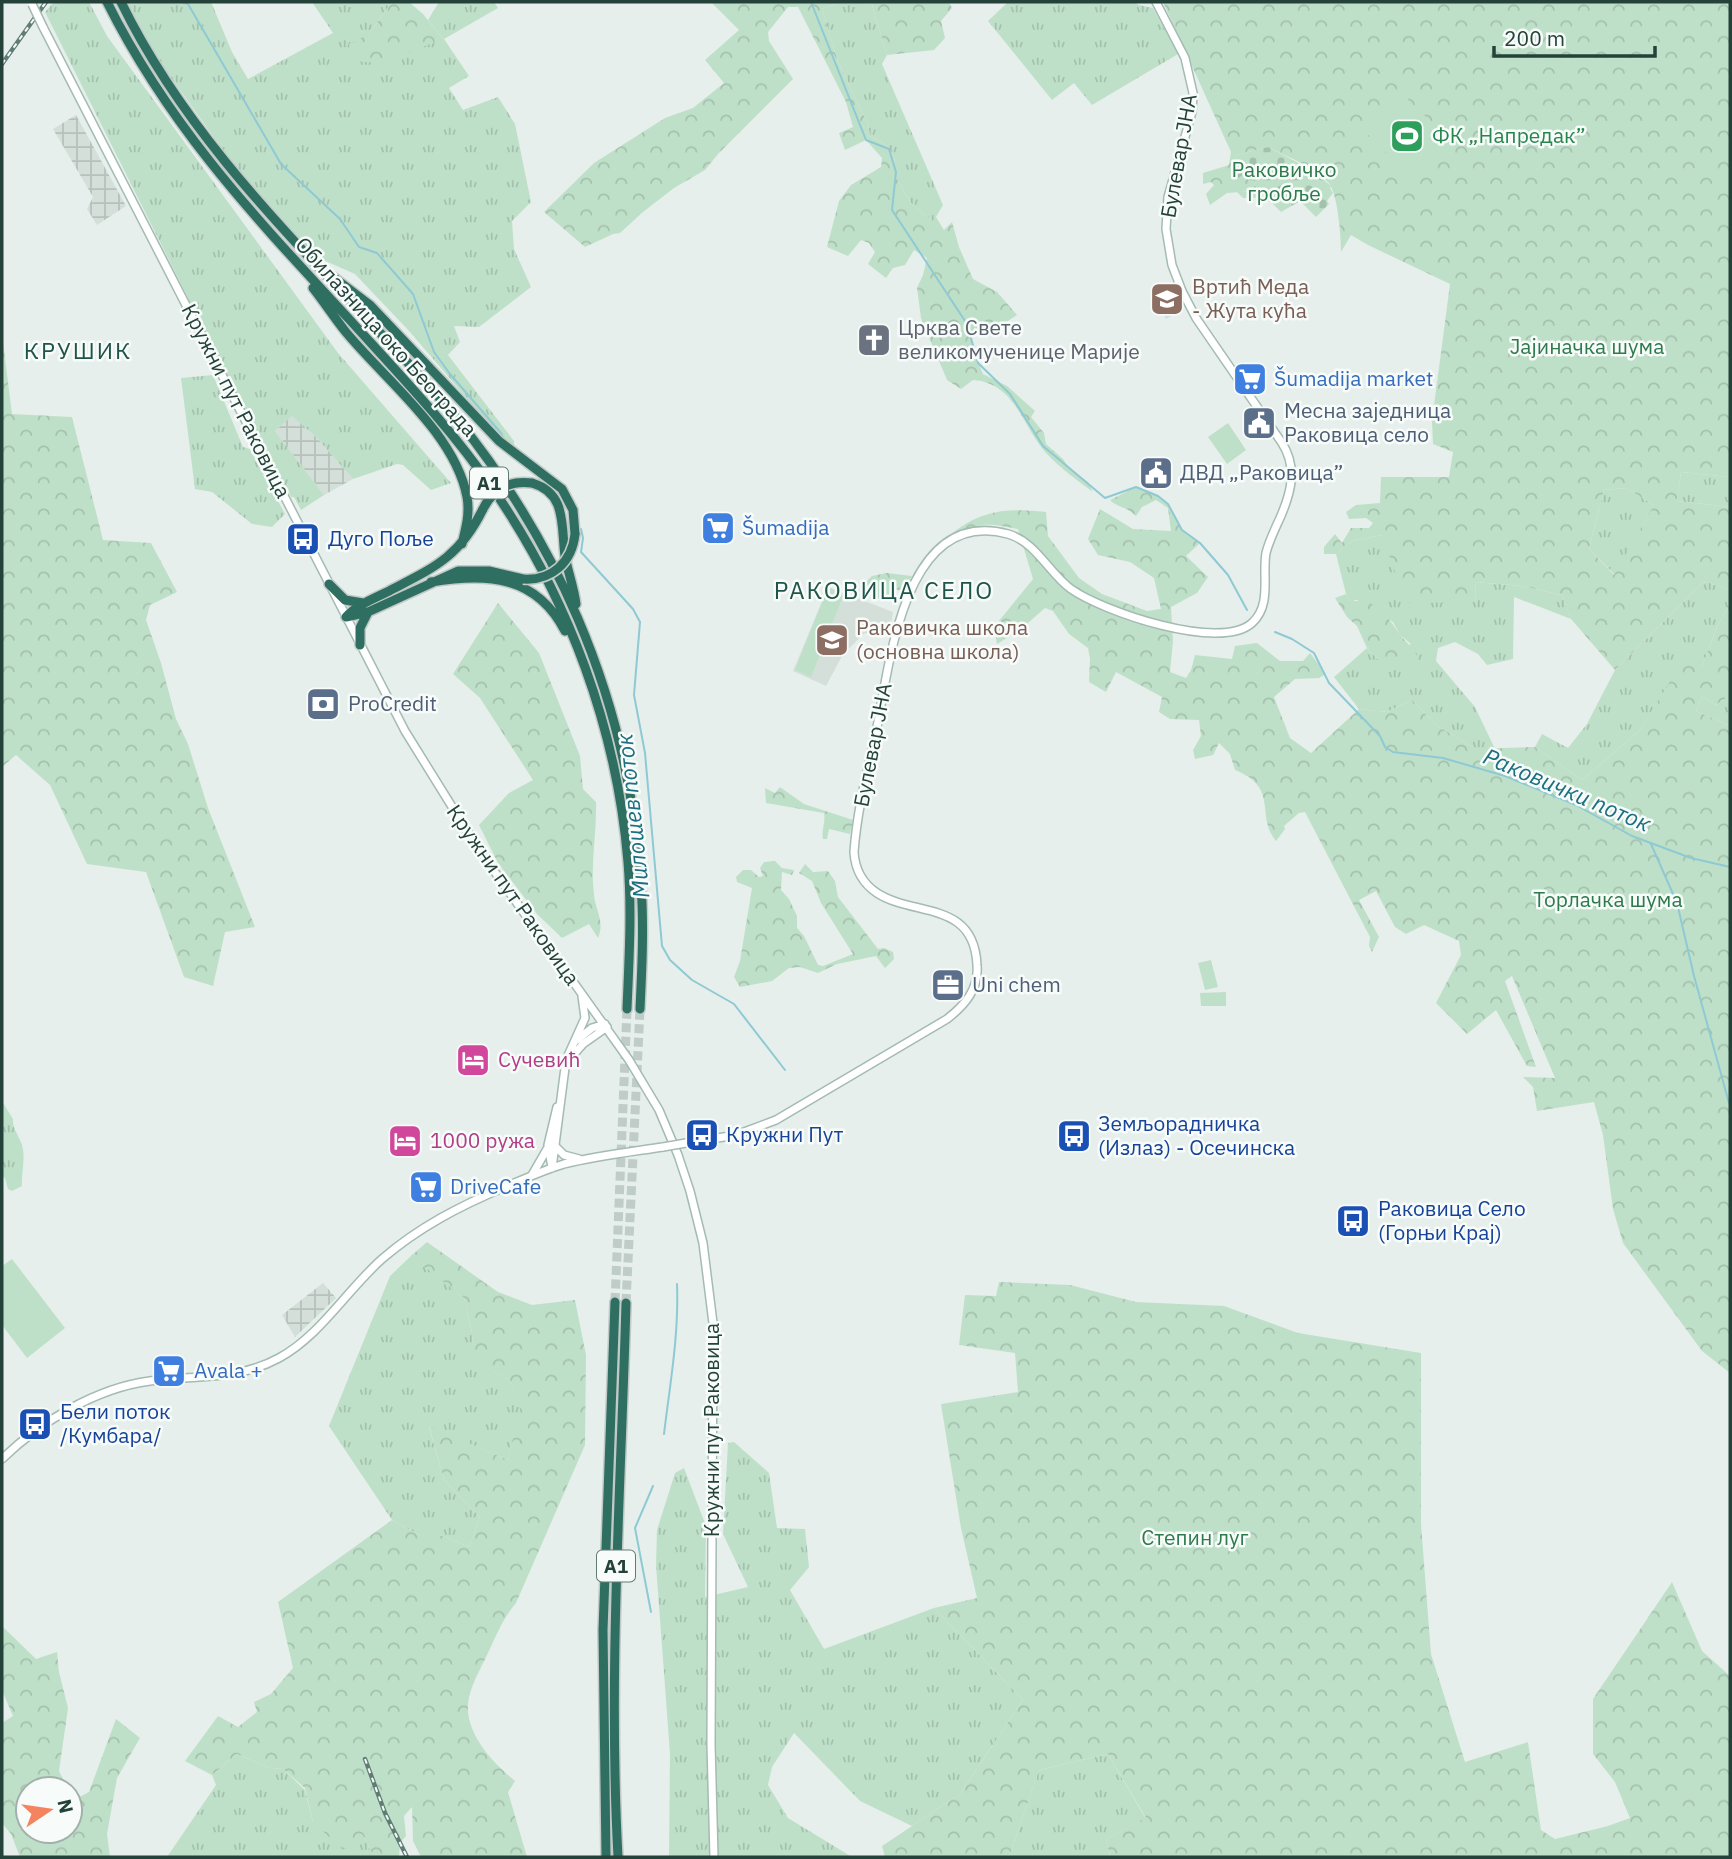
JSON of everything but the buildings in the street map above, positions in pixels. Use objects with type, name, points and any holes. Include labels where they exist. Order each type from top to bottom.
[{"type":"highway","name":"Обилазница око Београда","points":[[107,2],[143,67],[195,145],[246,207],[431,410],[493,489],[545,577],[587,673],[616,779],[626,844],[629,888],[627,1009]]},
{"type":"highway","name":"Обилазница око Београда","points":[[121,2],[150,55],[225,164],[314,264],[429,386],[478,446],[535,531],[577,613],[615,725],[632,805],[642,901],[640,1009]]},
{"type":"highway","points":[[295,261],[345,331],[427,423],[449,453],[468,500],[468,516],[462,544]]},
{"type":"highway","points":[[314,264],[370,304],[483,426],[562,489],[570,502],[575,526],[573,546],[568,558],[560,568],[544,577],[523,579],[489,571],[468,570],[449,574],[346,617]]},
{"type":"highway","points":[[360,645],[360,628],[367,607],[442,562],[472,532],[492,495],[501,488],[518,482],[546,488],[561,508],[565,556],[577,613]]},
{"type":"highway","points":[[431,582],[486,578],[513,584],[528,591],[545,604],[562,624],[587,673]]},
{"type":"highway","points":[[329,584],[345,600],[367,607]]},
{"type":"highway","name":"A1","points":[[606,1857],[603,1630],[615,1302]]},
{"type":"highway","name":"A1","points":[[618,1857],[615,1606],[626,1303]]},
{"type":"main road","name":"Булевар ЈНА","points":[[583,1160],[736,1135],[773,1121],[957,1011],[966,1002],[975,986],[977,958],[965,931],[955,921],[943,915],[877,893],[859,873],[854,852],[894,636],[913,584],[930,558],[948,543],[966,535],[988,532],[1010,535],[1027,544],[1052,572],[1074,591],[1109,608],[1167,627],[1233,632],[1253,623],[1261,610],[1265,598],[1267,548],[1290,492],[1292,471],[1285,448],[1196,318],[1181,291],[1172,265],[1166,229],[1168,197],[1192,112],[1193,93],[1185,58],[1156,2]]},
{"type":"main road","name":"Кружни пут Раковица","points":[[32,3],[360,645],[432,778],[485,859],[606,1026],[652,1097],[671,1137],[693,1202],[710,1286],[713,1339],[710,1649],[714,1857]]},
{"type":"main road","points":[[552,1168],[554,1117],[568,1052],[585,1018],[580,991]]},
{"type":"main road","points":[[574,1043],[592,1028],[606,1026]]},
{"type":"main road","points":[[565,1066],[583,1044],[606,1026]]},
{"type":"main road","points":[[552,1146],[564,1155],[583,1160]]},
{"type":"main road","points":[[531,1177],[552,1146]]},
{"type":"main road","points":[[2,1459],[53,1420],[76,1406],[118,1388],[149,1381],[226,1376],[278,1359],[309,1335],[372,1269],[409,1238],[454,1209],[552,1168],[583,1160]]},
{"type":"shaded area","points":[[76,115],[126,206],[97,225],[87,209],[93,197],[53,129]]},
{"type":"shaded area","name":"Вртић Меда - Жута кућа","points":[[1162,285],[1168,296],[1175,293],[1181,302],[1176,305],[1180,311],[1166,319],[1150,292]]},
{"type":"shaded area","points":[[292,415],[318,439],[353,479],[324,495],[275,431]]},
{"type":"shaded area","name":"Раковичка школа (основна школа)","points":[[828,587],[893,612],[889,635],[873,631],[863,634],[842,656],[826,686],[793,671]]},
{"type":"shaded area","points":[[323,1283],[336,1298],[295,1337],[282,1315]]},
{"type":"green space","points":[[54,2],[89,2],[107,36],[338,353],[451,483],[431,490],[403,465],[397,464],[353,479],[317,438],[292,416],[275,431],[324,495],[301,510],[294,497],[291,497],[234,390],[45,12]]},
{"type":"green space","points":[[123,2],[211,2],[232,52],[248,79],[333,33],[312,2],[392,2],[369,34],[443,39],[428,20],[439,2],[494,2],[498,8],[444,39],[469,76],[449,88],[463,110],[498,97],[515,124],[531,202],[512,221],[514,249],[531,287],[479,327],[454,326],[460,342],[448,355],[514,441],[514,446],[494,430],[410,332],[355,274],[300,250],[272,218],[159,61]]},
{"type":"green space","points":[[392,2],[409,2],[423,14],[443,39],[381,63],[352,61],[349,44],[369,34]]},
{"type":"green space","points":[[711,2],[842,2],[822,9],[838,62],[868,124],[870,136],[885,144],[894,156],[896,177],[910,202],[932,221],[936,217],[944,230],[952,222],[973,279],[997,292],[1017,315],[1000,326],[971,332],[975,355],[983,374],[1007,386],[1035,411],[1031,417],[1044,433],[1046,444],[1069,468],[1088,482],[1093,492],[1047,454],[1017,408],[999,389],[973,380],[961,389],[947,380],[921,318],[917,288],[927,258],[914,250],[905,265],[893,268],[886,278],[868,264],[875,252],[869,243],[861,240],[848,256],[827,247],[839,201],[851,185],[881,167],[882,158],[866,140],[845,150],[839,133],[853,127],[846,102],[798,7],[788,7],[768,32],[769,41],[793,79],[705,170],[674,188],[620,233],[585,247],[544,212],[594,163],[665,118],[693,108],[724,83],[705,60],[739,30]]},
{"type":"green space","points":[[842,2],[871,2],[887,55],[882,64],[943,205],[933,222],[910,202],[896,177],[894,156],[885,144],[870,136],[868,124],[838,62],[822,9]]},
{"type":"green space","points":[[871,2],[949,2],[952,8],[941,21],[945,38],[934,50],[887,55]]},
{"type":"green space","points":[[1008,2],[1135,2],[1153,8],[1178,54],[1092,105],[1074,83],[1052,100],[988,21]]},
{"type":"green space","name":"Јајиначка шума","points":[[1163,2],[1730,2],[1730,477],[1681,472],[1677,501],[1730,507],[1730,590],[1704,581],[1615,670],[1571,619],[1562,595],[1522,586],[1475,582],[1476,602],[1406,603],[1382,535],[1352,541],[1336,554],[1324,554],[1324,547],[1335,534],[1342,543],[1351,528],[1369,528],[1373,523],[1366,518],[1349,519],[1346,512],[1356,505],[1380,503],[1381,477],[1449,477],[1453,452],[1433,444],[1432,421],[1450,284],[1351,235],[1341,252],[1337,208],[1330,185],[1310,168],[1268,147],[1237,155],[1235,179],[1246,173],[1256,179],[1253,191],[1227,193],[1210,205],[1206,194],[1214,185],[1211,182],[1203,184],[1203,173],[1229,165],[1231,152]],"holes":[[[1626,488],[1654,505],[1614,575],[1589,549],[1604,490]]]},
{"type":"green space","name":"ФК „Напредак”","points":[[1398,90],[1453,143],[1416,181],[1361,128]]},
{"type":"green space","name":"Раковичко гробље","points":[[1268,147],[1312,170],[1331,186],[1333,193],[1327,201],[1329,204],[1316,217],[1300,201],[1281,212],[1262,198],[1243,198],[1237,192],[1253,191],[1256,179],[1246,173],[1235,180],[1237,155]]},
{"type":"green space","points":[[2,334],[12,414],[72,417],[103,540],[151,543],[177,592],[150,605],[146,620],[176,719],[188,744],[208,808],[255,927],[225,932],[213,986],[184,977],[146,872],[87,864],[50,785],[16,755],[2,767]]},
{"type":"green space","points":[[213,375],[243,447],[250,449],[285,514],[272,527],[252,524],[212,492],[195,489],[181,378]]},
{"type":"green space","points":[[1228,423],[1246,450],[1227,464],[1208,437]]},
{"type":"green space","points":[[1681,472],[1730,477],[1730,507],[1677,501]]},
{"type":"green space","name":"Торлачка шума","points":[[1136,487],[1158,496],[1168,504],[1182,530],[1200,543],[1186,556],[1208,577],[1197,593],[1171,607],[1173,641],[1170,672],[1186,678],[1195,655],[1232,659],[1235,646],[1257,643],[1280,661],[1303,661],[1310,653],[1326,674],[1319,678],[1295,679],[1274,697],[1290,738],[1311,753],[1359,709],[1387,712],[1412,700],[1436,725],[1476,749],[1535,747],[1582,780],[1639,731],[1681,664],[1702,667],[1717,627],[1730,604],[1730,695],[1716,705],[1702,696],[1696,711],[1730,726],[1730,1373],[1702,1351],[1623,1243],[1613,1209],[1603,1135],[1594,1102],[1537,1111],[1533,1087],[1523,1077],[1555,1078],[1512,976],[1505,981],[1536,1067],[1527,1066],[1496,1010],[1467,1034],[1436,1003],[1461,955],[1459,941],[1424,925],[1406,934],[1395,927],[1376,891],[1359,900],[1379,937],[1372,952],[1369,946],[1370,937],[1305,812],[1299,813],[1284,826],[1285,829],[1276,841],[1267,821],[1262,794],[1249,777],[1235,770],[1230,754],[1219,743],[1213,755],[1195,759],[1193,750],[1201,736],[1199,720],[1170,719],[1159,712],[1162,697],[1116,672],[1106,692],[1089,682],[1088,648],[1069,634],[1053,611],[1045,608],[1020,630],[997,644],[994,627],[1033,579],[1018,529],[986,525],[971,527],[955,534],[954,532],[965,524],[997,512],[1046,512],[1048,536],[1079,578],[1102,594],[1147,611],[1161,609],[1154,578],[1130,562],[1098,555],[1088,539],[1100,509],[1133,529],[1171,531],[1168,508],[1156,500],[1142,507],[1136,516],[1110,500]]},
{"type":"green space","points":[[1626,488],[1654,505],[1615,575],[1589,549],[1604,490]]},
{"type":"green space","points":[[1382,535],[1476,602],[1475,582],[1522,586],[1562,595],[1571,619],[1514,597],[1513,659],[1487,665],[1478,654],[1455,642],[1438,648],[1436,661],[1475,707],[1495,749],[1476,749],[1436,725],[1412,700],[1387,712],[1359,709],[1334,677],[1367,648],[1379,660],[1411,644],[1400,635],[1393,622],[1357,600],[1350,601],[1346,594],[1336,554],[1352,541]]},
{"type":"green space","points":[[887,573],[912,576],[903,592],[893,588],[886,602],[872,595],[866,582],[872,576]]},
{"type":"green space","points":[[1704,581],[1730,590],[1730,604],[1717,627],[1702,667],[1665,691],[1639,731],[1582,780],[1535,747],[1542,734],[1568,748],[1587,724],[1615,670]]},
{"type":"green space","points":[[828,587],[844,594],[811,677],[795,670]]},
{"type":"green space","points":[[1346,594],[1350,601],[1368,601],[1382,612],[1413,649],[1418,660],[1398,667],[1379,660],[1367,648],[1357,626],[1347,617],[1335,598]]},
{"type":"green space","points":[[498,603],[539,653],[580,756],[583,789],[596,802],[593,872],[594,895],[600,922],[598,938],[589,924],[562,938],[537,914],[498,863],[479,825],[509,793],[533,780],[480,698],[453,674]]},
{"type":"green space","points":[[1730,695],[1730,726],[1696,711],[1702,696],[1716,705]]},
{"type":"green space","points":[[780,787],[804,804],[853,820],[850,834],[829,829],[827,839],[823,839],[824,813],[766,803],[765,788],[775,793]]},
{"type":"green space","points":[[775,861],[782,868],[794,870],[792,875],[782,872],[781,890],[789,899],[797,916],[797,928],[804,936],[818,965],[823,966],[853,954],[821,903],[812,881],[799,873],[805,864],[813,872],[828,871],[835,881],[838,897],[878,949],[884,948],[893,952],[894,959],[885,968],[876,956],[837,964],[818,973],[800,967],[789,968],[772,981],[740,987],[734,977],[740,961],[752,888],[737,882],[736,877],[743,870],[751,870],[759,877],[763,876],[760,868],[764,862]]},
{"type":"green space","points":[[1211,960],[1218,987],[1205,990],[1198,963]]},
{"type":"green space","points":[[1226,992],[1226,1006],[1201,1006],[1200,993]]},
{"type":"green space","points":[[2,1101],[13,1119],[23,1150],[22,1186],[12,1191],[8,1189],[2,1176]]},
{"type":"green space","points":[[427,1242],[498,1292],[532,1305],[575,1300],[586,1355],[585,1445],[516,1603],[500,1627],[475,1679],[468,1705],[476,1738],[490,1757],[515,1781],[508,1792],[527,1857],[421,1857],[413,1841],[412,1807],[404,1816],[406,1836],[400,1843],[399,1857],[374,1857],[362,1834],[343,1850],[313,1822],[305,1788],[283,1769],[270,1768],[237,1754],[212,1775],[185,1761],[218,1716],[238,1727],[257,1712],[254,1702],[271,1694],[293,1668],[278,1602],[392,1520],[421,1536],[444,1536],[469,1547],[480,1517],[444,1480],[429,1426],[508,1460],[522,1401],[509,1380],[473,1360],[472,1332],[464,1298],[411,1256]]},
{"type":"green space","points":[[413,1254],[464,1298],[472,1332],[474,1360],[509,1380],[523,1401],[508,1460],[429,1427],[444,1480],[480,1517],[469,1547],[444,1536],[421,1536],[392,1520],[329,1426],[390,1276]]},
{"type":"green space","points":[[12,1259],[65,1328],[27,1358],[2,1325],[2,1266]]},
{"type":"green space","name":"Степин луг","points":[[999,1282],[1070,1285],[1136,1302],[1224,1306],[1298,1333],[1421,1353],[1421,1524],[1431,1654],[1465,1762],[1528,1742],[1541,1830],[1555,1839],[1630,1818],[1615,1782],[1593,1754],[1593,1699],[1672,1582],[1702,1651],[1730,1676],[1730,1857],[1110,1857],[1106,1839],[1146,1818],[1108,1754],[1039,1770],[1009,1857],[885,1857],[882,1846],[960,1794],[1023,1700],[934,1608],[977,1598],[961,1528],[941,1404],[1018,1392],[1015,1353],[959,1345],[965,1295],[996,1296]]},
{"type":"green space","points":[[734,1442],[769,1473],[777,1528],[805,1529],[809,1567],[790,1590],[824,1649],[934,1608],[1023,1700],[960,1794],[912,1826],[860,1801],[794,1733],[772,1767],[768,1785],[788,1818],[852,1857],[669,1857],[670,1754],[656,1565],[657,1530],[675,1473],[684,1468],[706,1526],[705,1597],[748,1587],[723,1534],[728,1443]]},
{"type":"green space","points":[[3,1627],[36,1659],[57,1652],[68,1708],[59,1771],[61,1775],[14,1775],[14,1842],[2,1823],[2,1723],[13,1716],[2,1690]]},
{"type":"green space","points":[[116,1719],[140,1738],[117,1778],[107,1834],[110,1857],[20,1857],[15,1845],[84,1845],[84,1795],[89,1792]]},
{"type":"green space","points":[[237,1754],[270,1768],[283,1769],[305,1790],[313,1822],[362,1834],[374,1857],[167,1857],[216,1785],[212,1775]]},
{"type":"green space","points":[[1108,1754],[1146,1819],[1106,1839],[1110,1857],[1009,1857],[1039,1770]]},
{"type":"waterway","name":"Милошев поток","points":[[182,2],[188,4],[281,164],[340,219],[359,247],[377,253],[413,294],[434,352],[504,440]]},
{"type":"waterway","name":"Раковички поток","points":[[811,2],[866,140],[889,149],[896,172],[892,210],[967,324],[978,363],[1010,394],[1043,446],[1105,498],[1136,487],[1158,496],[1168,504],[1182,530],[1200,543],[1228,575],[1247,610]]},
{"type":"waterway","name":"Милошев поток","points":[[581,529],[581,552],[633,609],[640,622],[634,695],[645,753],[662,946],[670,960],[692,980],[734,1004],[785,1070]]},
{"type":"waterway","name":"Раковички поток","points":[[1275,632],[1314,653],[1329,683],[1380,736],[1385,747],[1393,752],[1443,758],[1505,776],[1576,805],[1632,836],[1691,858],[1730,867]]},
{"type":"waterway","points":[[1651,844],[1677,903],[1729,1103]]},
{"type":"waterway","points":[[664,1434],[675,1341],[677,1284]]},
{"type":"waterway","points":[[651,1612],[635,1528],[653,1486]]},
{"type":"tunnel","points":[[615,1302],[627,1009]]},
{"type":"tunnel","points":[[626,1303],[640,1009]]},
{"type":"railway","points":[[2,64],[46,2]]},
{"type":"railway","points":[[365,1759],[385,1813],[407,1857]]},
{"type":"place","name":"ФК „Напредак”","points":[[1407,136]]},
{"type":"place","name":"Вртић Меда - Жута кућа","points":[[1167,299]]},
{"type":"place","name":"Црква Свете великомученице Марије","points":[[874,340]]},
{"type":"place","name":"Šumadija market","points":[[1250,379]]},
{"type":"place","name":"Месна заједница Раковица село","points":[[1259,423]]},
{"type":"place","name":"ДВД „Раковица”","points":[[1156,473]]},
{"type":"place","name":"Šumadija","points":[[718,528]]},
{"type":"place","name":"Дуго Поље","points":[[303,539]]},
{"type":"place","name":"Раковичка школа (основна школа)","points":[[832,640]]},
{"type":"place","name":"ProCredit","points":[[323,704]]},
{"type":"place","name":"Uni chem","points":[[948,985]]},
{"type":"place","name":"Сучевић","points":[[473,1060]]},
{"type":"place","name":"Кружни Пут","points":[[702,1135]]},
{"type":"place","name":"Земљорадничка (Излаз) - Осечинска","points":[[1074,1136]]},
{"type":"place","name":"1000 ружа","points":[[405,1141]]},
{"type":"place","name":"DriveCafe","points":[[426,1187]]},
{"type":"place","name":"Раковица Село (Горњи Крај)","points":[[1353,1221]]},
{"type":"place","name":"Avala +","points":[[169,1371]]},
{"type":"place","name":"Бели поток /Кумбара/","points":[[35,1424]]},
{"type":"district","name":"КРУШИК","points":[[78,351]]},
{"type":"district","name":"РАКОВИЦА СЕЛО","points":[[884,591]]}]
